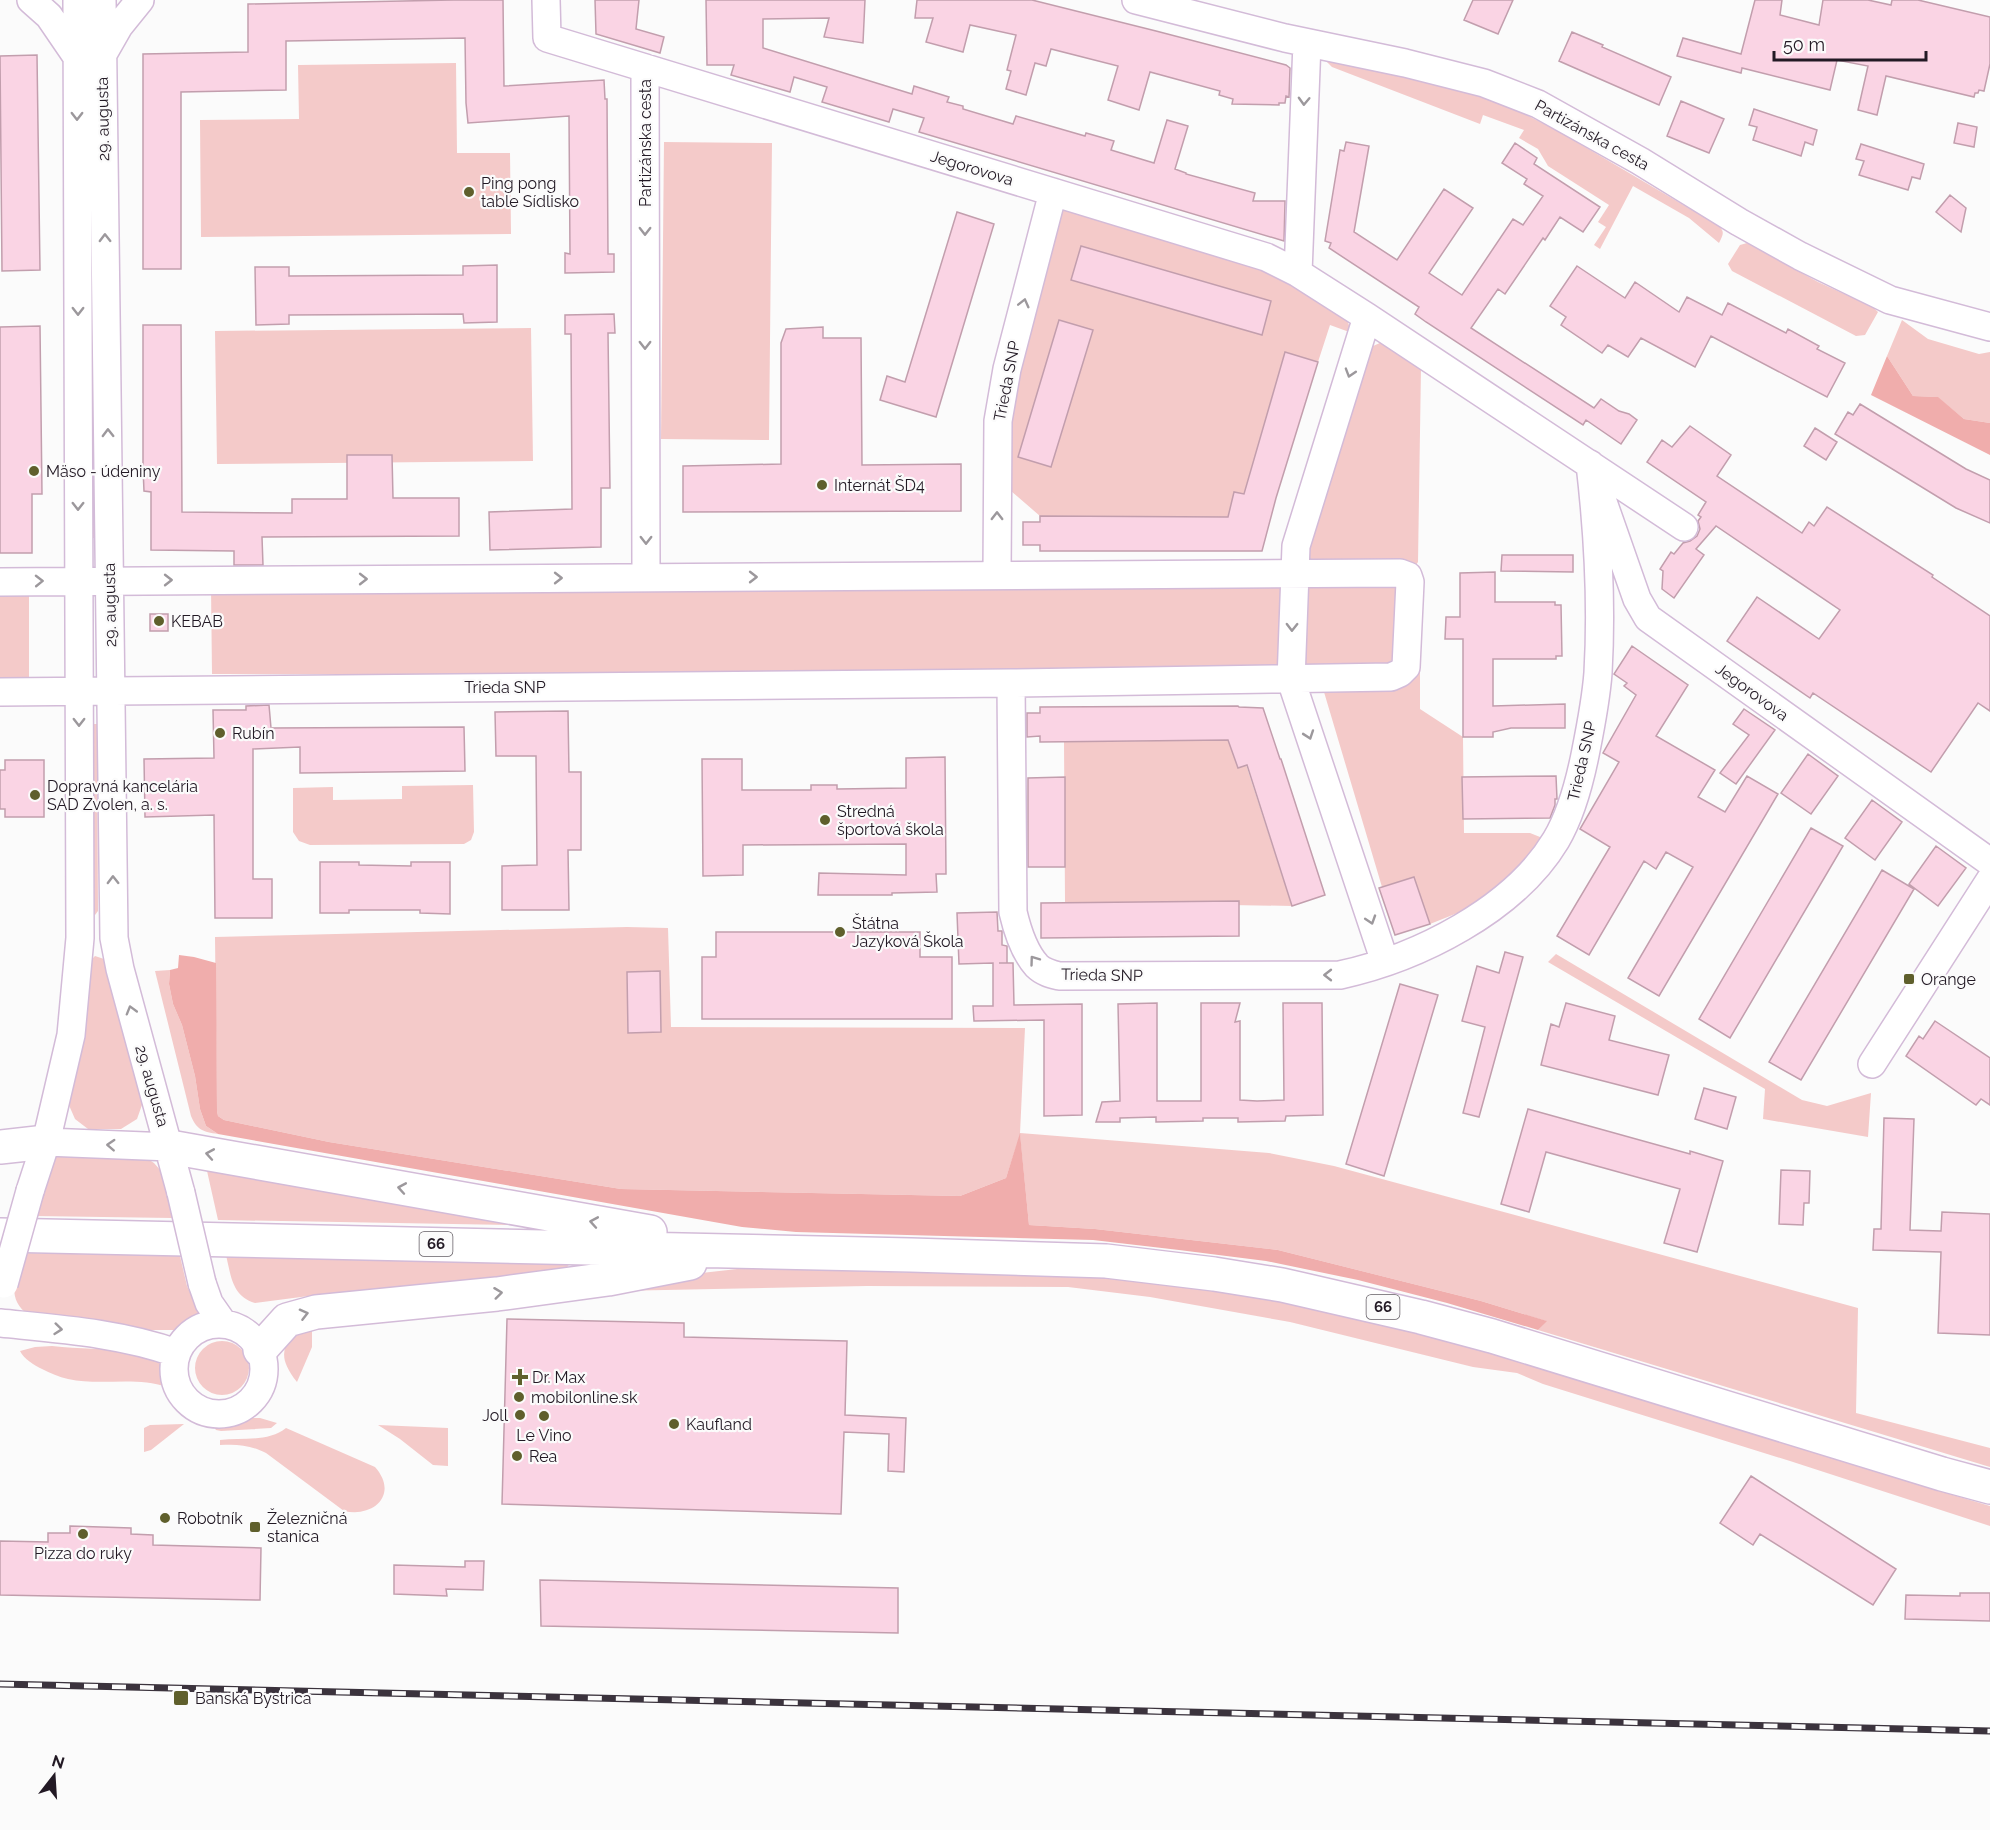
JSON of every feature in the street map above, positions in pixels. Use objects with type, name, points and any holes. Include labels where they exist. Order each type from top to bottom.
[{"type":"main road","points":[[0,1147],[46,1142]]},
{"type":"main road","points":[[170,1147],[755,1251]]},
{"type":"main road","name":"66","points":[[0,1235],[1106,1261],[1204,1272],[1282,1285],[1410,1314],[1492,1336],[1990,1487]]},
{"type":"main road","points":[[260,1350],[287,1320],[316,1312],[497,1294],[608,1279],[755,1251]]},
{"type":"street","points":[[32,0],[90,56]]},
{"type":"street","name":"29. augusta","points":[[77,0],[90,56],[110,581],[114,938],[120,969],[170,1147],[202,1283],[209,1303],[222,1323]]},
{"type":"street","name":"29. augusta","points":[[2,1291],[46,1142],[72,1035],[78,969],[79,580],[90,56],[102,0]]},
{"type":"street","name":"29. augusta","points":[[90,56],[140,0]]},
{"type":"street","name":"Partizánska cesta","points":[[546,0],[548,38],[645,68],[646,578]]},
{"type":"street","name":"Partizánska cesta","points":[[1136,0],[1170,4],[1307,43],[1404,63],[1484,83],[1538,104],[1640,161],[1739,222],[1800,256],[1890,300],[1990,327]]},
{"type":"street","points":[[1298,273],[1307,43]]},
{"type":"street","name":"Jegorovova","points":[[645,68],[1266,257],[1298,273],[1367,317],[1684,527]]},
{"type":"street","name":"Trieda SNP","points":[[997,574],[998,421],[1007,369],[1053,192]]},
{"type":"street","points":[[1367,317],[1296,546],[1293,574],[1291,680],[1385,962]]},
{"type":"street","name":"Jegorovova","points":[[1590,464],[1637,599],[1648,618],[1990,862]]},
{"type":"street","name":"Trieda SNP","points":[[1011,683],[1013,912],[1023,943],[1036,966],[1046,973],[1059,976],[1340,975],[1385,962],[1462,927],[1514,890],[1538,866],[1555,842],[1571,810],[1584,758],[1598,674],[1595,506],[1590,464]]},
{"type":"street","name":"Trieda SNP","points":[[0,582],[1400,573],[1408,576],[1410,582],[1406,667],[1391,677],[1011,683],[79,689],[0,692]]},
{"type":"street","points":[[1872,1064],[1990,880]]},
{"type":"street","name":"29. augusta","points":[[46,1142],[170,1147]]},
{"type":"street","points":[[0,1323],[82,1331],[153,1345],[176,1353]]},
{"type":"street","points":[[222,1323],[241,1329],[249,1335],[260,1350],[264,1373],[257,1393],[243,1407],[220,1414],[203,1412],[189,1403],[179,1391],[174,1376],[176,1353],[183,1341],[194,1331],[208,1325],[222,1323]]},
{"type":"shaded area","points":[[1328,59],[1412,78],[1511,107],[1558,131],[1719,226],[1723,232],[1722,238],[1719,243],[1689,218],[1633,186],[1600,249],[1594,245],[1606,227],[1598,222],[1609,205],[1548,166],[1538,149],[1519,138],[1524,130],[1483,115],[1480,124],[1332,67],[1326,61]]},
{"type":"shaded area","points":[[456,63],[457,153],[510,153],[511,234],[201,237],[200,120],[299,119],[298,65]]},
{"type":"shaded area","points":[[664,142],[772,143],[769,440],[661,439]]},
{"type":"shaded area","points":[[1061,209],[1263,269],[1323,303],[1347,320],[1352,333],[1330,325],[1318,362],[1285,352],[1238,517],[1040,516],[1004,485],[1008,415]]},
{"type":"shaded area","points":[[1747,243],[1818,282],[1873,307],[1878,312],[1865,335],[1856,336],[1732,271],[1728,264],[1740,245]]},
{"type":"shaded area","points":[[88,275],[94,275],[96,538],[89,538]]},
{"type":"shaded area","points":[[1902,320],[1928,339],[1979,354],[1990,352],[1990,423],[1964,419],[1937,397],[1913,396],[1887,356]]},
{"type":"shaded area","points":[[531,328],[533,461],[217,464],[215,331]]},
{"type":"shaded area","points":[[1382,342],[1421,367],[1418,562],[1401,587],[1396,657],[1380,669],[1281,666],[628,674],[212,674],[211,588],[1273,581],[1308,553],[1371,347]]},
{"type":"shaded area","points":[[1887,356],[1913,396],[1938,397],[1964,419],[1990,423],[1990,455],[1871,395]]},
{"type":"shaded area","points":[[0,590],[29,590],[29,681],[0,682]]},
{"type":"shaded area","points":[[1420,626],[1420,709],[1463,737],[1464,833],[1530,833],[1545,839],[1490,900],[1430,924],[1414,877],[1382,887],[1324,692],[1386,690]]},
{"type":"shaded area","points":[[91,724],[97,724],[98,911],[95,915],[92,913]]},
{"type":"shaded area","points":[[1238,740],[1292,906],[1065,902],[1064,742]]},
{"type":"shaded area","points":[[473,785],[474,832],[471,840],[464,844],[310,845],[299,841],[293,832],[293,788],[333,787],[333,800],[402,799],[402,786]]},
{"type":"shaded area","points":[[627,927],[668,928],[671,1027],[1025,1028],[1020,1133],[1269,1153],[1334,1166],[1858,1308],[1856,1413],[1990,1448],[1990,1467],[1538,1330],[1546,1321],[1481,1301],[1278,1250],[1095,1229],[1029,1225],[1020,1135],[1006,1178],[960,1196],[621,1189],[329,1142],[224,1120],[218,1116],[215,937]]},
{"type":"shaded area","points":[[1556,954],[1802,1100],[1827,1106],[1871,1093],[1868,1137],[1763,1119],[1765,1089],[1548,962]]},
{"type":"shaded area","points":[[179,955],[216,963],[217,1111],[218,1116],[224,1120],[329,1142],[621,1189],[960,1196],[1006,1178],[1020,1133],[1029,1225],[1095,1229],[1278,1250],[1481,1301],[1547,1321],[1538,1330],[1358,1280],[1266,1261],[1093,1240],[796,1232],[742,1227],[218,1134],[206,1126],[200,1109],[195,1076],[182,1025],[173,1004],[169,984],[170,970],[178,968]]},
{"type":"shaded area","points":[[95,956],[104,959],[143,1102],[137,1119],[121,1129],[88,1129],[75,1119],[68,1103],[90,961]]},
{"type":"shaded area","points":[[170,970],[169,984],[173,1004],[182,1025],[195,1076],[200,1109],[206,1126],[218,1134],[201,1130],[191,1116],[155,971]]},
{"type":"shaded area","points":[[60,1153],[142,1155],[162,1172],[172,1218],[34,1216],[54,1158]]},
{"type":"shaded area","points":[[205,1162],[567,1226],[218,1220]]},
{"type":"shaded area","points":[[22,1253],[180,1256],[187,1286],[199,1311],[198,1315],[177,1330],[147,1330],[29,1315],[17,1302],[14,1287]]},
{"type":"shaded area","points":[[226,1255],[566,1264],[569,1266],[325,1300],[324,1294],[255,1303],[241,1296],[237,1290],[231,1278]]},
{"type":"shaded area","points":[[746,1268],[1107,1278],[1265,1297],[1460,1343],[1990,1506],[1990,1526],[1543,1384],[1517,1373],[1473,1367],[1290,1322],[1150,1297],[1068,1287],[867,1286],[566,1292],[657,1278]]},
{"type":"shaded area","points":[[312,1320],[312,1347],[297,1382],[285,1362],[285,1347],[295,1334]]},
{"type":"shaded area","points":[[222,1341],[232,1343],[241,1349],[247,1358],[249,1368],[247,1378],[241,1387],[232,1393],[222,1395],[212,1393],[203,1387],[197,1378],[195,1368],[197,1358],[203,1349],[212,1343]]},
{"type":"shaded area","points":[[52,1346],[151,1355],[164,1369],[167,1387],[131,1381],[93,1382],[68,1379],[36,1366],[20,1351]]},
{"type":"shaded area","points":[[245,1418],[260,1418],[277,1423],[271,1428],[221,1431],[216,1430],[211,1423],[232,1422]]},
{"type":"shaded area","points":[[184,1424],[151,1450],[144,1452],[144,1428],[150,1425]]},
{"type":"shaded area","points":[[378,1425],[448,1428],[448,1466],[433,1465]]},
{"type":"shaded area","points":[[286,1428],[375,1467],[382,1477],[384,1486],[384,1495],[380,1502],[365,1511],[344,1511],[266,1453],[244,1446],[220,1445],[220,1440],[271,1436]]},
{"type":"building","points":[[503,0],[504,86],[604,80],[605,99],[607,99],[608,254],[614,254],[614,272],[565,273],[565,253],[570,254],[569,116],[468,123],[465,38],[286,41],[286,90],[181,92],[181,269],[143,269],[143,54],[248,52],[248,4]]},
{"type":"building","points":[[595,0],[639,0],[636,29],[664,37],[660,53],[596,34]]},
{"type":"building","points":[[706,0],[865,0],[863,43],[824,37],[829,18],[763,19],[763,48],[912,94],[914,86],[949,97],[947,102],[963,106],[963,109],[1013,124],[1016,116],[1085,136],[1086,133],[1114,141],[1111,150],[1154,163],[1167,120],[1188,126],[1175,169],[1255,193],[1253,201],[1285,201],[1284,241],[919,132],[924,118],[893,109],[889,122],[822,102],[827,87],[794,77],[790,92],[731,75],[734,65],[707,65]]},
{"type":"building","points":[[917,0],[1032,0],[1156,31],[1286,65],[1290,68],[1289,97],[1286,96],[1285,103],[1279,103],[1279,105],[1232,104],[1233,99],[1219,95],[1220,91],[1150,72],[1139,110],[1108,100],[1118,66],[1051,49],[1046,66],[1035,63],[1026,95],[1006,89],[1011,71],[1007,70],[1016,35],[970,25],[963,52],[926,42],[933,18],[915,18]]},
{"type":"building","points":[[1473,0],[1513,0],[1498,34],[1464,20]]},
{"type":"building","points":[[1755,0],[1782,0],[1780,15],[1819,25],[1823,0],[1868,0],[1891,5],[1892,0],[1918,0],[1990,17],[1990,64],[1984,91],[1979,90],[1974,97],[1886,76],[1877,115],[1858,110],[1868,66],[1837,60],[1830,90],[1742,68],[1741,73],[1677,56],[1683,38],[1741,54]]},
{"type":"building","points":[[1572,32],[1671,77],[1659,105],[1559,61]]},
{"type":"building","points":[[37,55],[40,270],[2,271],[0,56]]},
{"type":"building","points":[[1681,101],[1724,119],[1709,153],[1667,136]]},
{"type":"building","points":[[1754,109],[1817,130],[1813,145],[1805,142],[1801,156],[1753,140],[1757,127],[1749,125]]},
{"type":"building","points":[[1958,123],[1977,127],[1974,147],[1954,143]]},
{"type":"building","points":[[1346,142],[1369,146],[1354,232],[1397,260],[1444,189],[1473,208],[1429,273],[1462,295],[1513,219],[1523,225],[1543,196],[1524,184],[1527,179],[1502,163],[1515,143],[1537,158],[1534,164],[1600,207],[1583,232],[1560,217],[1505,294],[1498,289],[1471,328],[1594,408],[1601,399],[1637,420],[1621,444],[1586,420],[1583,425],[1426,322],[1415,314],[1419,307],[1329,248],[1331,243],[1325,241],[1340,150],[1344,151]]},
{"type":"building","points":[[1861,144],[1924,164],[1920,179],[1912,177],[1908,190],[1859,175],[1864,161],[1856,159]]},
{"type":"building","points":[[1950,195],[1966,208],[1961,232],[1936,212]]},
{"type":"building","points":[[957,212],[994,224],[936,417],[880,400],[887,376],[905,382]]},
{"type":"building","points":[[1081,246],[1271,301],[1262,335],[1071,280]]},
{"type":"building","points":[[497,265],[497,322],[464,323],[463,314],[289,315],[289,324],[256,325],[255,267],[289,267],[289,276],[463,275],[463,266]]},
{"type":"building","points":[[1577,266],[1625,298],[1635,282],[1679,312],[1687,297],[1722,315],[1728,303],[1786,333],[1788,329],[1819,346],[1817,349],[1845,363],[1827,397],[1711,336],[1695,367],[1641,338],[1628,357],[1608,345],[1602,353],[1561,325],[1566,317],[1550,306]]},
{"type":"building","points":[[614,314],[615,333],[608,333],[610,488],[601,488],[601,547],[490,550],[489,512],[572,509],[571,334],[565,334],[565,315]]},
{"type":"building","points":[[1059,320],[1093,330],[1051,467],[1018,457]]},
{"type":"building","points":[[143,325],[181,325],[182,512],[292,513],[292,499],[347,499],[347,455],[392,455],[393,498],[459,498],[459,536],[262,537],[263,565],[234,565],[234,551],[151,550],[151,492],[144,491],[143,468]]},
{"type":"building","points":[[40,326],[42,494],[32,494],[32,553],[0,553],[0,327]]},
{"type":"building","points":[[823,327],[823,338],[861,338],[862,465],[961,464],[961,511],[683,512],[683,466],[781,464],[781,343],[786,329]]},
{"type":"building","points":[[1285,352],[1318,362],[1262,551],[1040,551],[1040,545],[1023,545],[1023,522],[1040,522],[1040,516],[1228,517],[1234,492],[1244,494]]},
{"type":"building","points":[[1860,404],[1966,469],[1990,480],[1990,523],[1956,508],[1835,434],[1848,412],[1853,415]]},
{"type":"building","points":[[1690,426],[1731,455],[1717,476],[1802,533],[1809,522],[1814,526],[1827,507],[1933,575],[1932,577],[1990,616],[1990,711],[1978,703],[1931,772],[1813,693],[1810,698],[1727,641],[1757,597],[1819,639],[1840,610],[1716,526],[1696,549],[1704,555],[1674,598],[1662,589],[1663,571],[1660,569],[1671,552],[1674,554],[1683,543],[1697,536],[1700,529],[1698,521],[1701,517],[1698,515],[1706,502],[1647,462],[1662,440],[1672,447]]},
{"type":"building","points":[[1815,428],[1837,442],[1826,460],[1804,446]]},
{"type":"building","points":[[1502,555],[1573,555],[1573,572],[1501,571]]},
{"type":"building","points":[[1495,572],[1495,602],[1555,602],[1555,605],[1561,605],[1562,656],[1556,656],[1556,659],[1493,659],[1493,706],[1565,704],[1565,728],[1511,728],[1493,732],[1493,737],[1463,737],[1463,639],[1445,639],[1446,617],[1460,617],[1460,573]]},
{"type":"building","points":[[150,614],[168,614],[168,631],[150,631]]},
{"type":"building","points":[[1632,646],[1688,685],[1656,736],[1715,770],[1698,797],[1725,812],[1747,776],[1778,794],[1659,996],[1628,978],[1693,867],[1666,852],[1656,869],[1644,861],[1589,955],[1557,936],[1610,847],[1580,829],[1619,762],[1603,753],[1636,695],[1624,686],[1627,683],[1614,674]]},
{"type":"building","points":[[269,705],[271,728],[464,727],[465,771],[300,773],[300,747],[253,749],[253,879],[272,879],[272,918],[215,918],[214,815],[145,817],[144,759],[214,758],[213,710],[246,710],[246,706]]},
{"type":"building","points":[[1238,706],[1263,708],[1325,895],[1292,906],[1247,765],[1238,768],[1228,740],[1040,742],[1040,736],[1027,737],[1027,713],[1040,713],[1040,707]]},
{"type":"building","points":[[1744,709],[1775,730],[1736,784],[1720,773],[1749,735],[1733,724]]},
{"type":"building","points":[[568,711],[569,772],[581,772],[581,850],[568,850],[569,910],[502,910],[502,866],[537,865],[536,756],[496,756],[495,712]]},
{"type":"building","points":[[1808,754],[1838,776],[1811,814],[1781,793]]},
{"type":"building","points":[[945,757],[946,874],[936,874],[937,892],[892,893],[892,895],[818,895],[819,873],[906,875],[906,844],[743,845],[743,875],[703,876],[702,759],[742,759],[742,790],[811,790],[811,785],[837,785],[837,789],[906,788],[906,758]]},
{"type":"building","points":[[5,760],[44,760],[44,817],[5,817],[5,809],[0,809],[0,770],[5,770]]},
{"type":"building","points":[[1556,776],[1557,799],[1555,799],[1550,818],[1463,819],[1462,777]]},
{"type":"building","points":[[1065,777],[1065,867],[1028,867],[1028,778]]},
{"type":"building","points":[[1872,800],[1902,822],[1875,860],[1845,838]]},
{"type":"building","points":[[1811,828],[1843,846],[1730,1038],[1699,1019]]},
{"type":"building","points":[[1936,846],[1966,868],[1938,906],[1909,884]]},
{"type":"building","points":[[320,862],[411,866],[411,862],[450,862],[450,914],[420,913],[420,910],[349,910],[349,913],[320,913]]},
{"type":"building","points":[[1882,870],[1914,889],[1801,1080],[1769,1062]]},
{"type":"building","points":[[1414,877],[1430,924],[1395,935],[1379,888]]},
{"type":"building","points":[[1239,901],[1239,936],[1041,938],[1041,903]]},
{"type":"building","points":[[997,912],[998,931],[1002,931],[1002,945],[1007,946],[1007,963],[1013,963],[1014,1005],[1082,1004],[1082,1115],[1044,1116],[1044,1020],[974,1021],[973,1006],[993,1006],[993,963],[959,964],[957,913]]},
{"type":"building","points":[[716,932],[920,932],[920,957],[952,957],[952,1019],[702,1019],[702,957],[716,957]]},
{"type":"building","points":[[1505,952],[1523,957],[1479,1117],[1463,1113],[1485,1027],[1462,1021],[1477,966],[1499,973]]},
{"type":"building","points":[[660,971],[661,1032],[628,1033],[627,972]]},
{"type":"building","points":[[1400,984],[1438,995],[1384,1176],[1346,1164]]},
{"type":"building","points":[[1157,1003],[1157,1101],[1201,1101],[1201,1003],[1240,1003],[1235,1022],[1240,1021],[1240,1100],[1257,1101],[1284,1100],[1283,1003],[1322,1003],[1323,1115],[1286,1116],[1285,1121],[1238,1122],[1238,1118],[1203,1118],[1203,1121],[1156,1122],[1156,1117],[1120,1118],[1120,1122],[1096,1122],[1102,1102],[1120,1101],[1118,1004]]},
{"type":"building","points":[[1566,1003],[1615,1016],[1609,1040],[1669,1055],[1658,1095],[1541,1065],[1551,1024],[1559,1027]]},
{"type":"building","points":[[1935,1021],[1990,1058],[1990,1105],[1981,1099],[1976,1105],[1906,1056],[1919,1036],[1923,1039]]},
{"type":"building","points":[[1704,1088],[1736,1097],[1727,1129],[1695,1119]]},
{"type":"building","points":[[1528,1109],[1723,1161],[1697,1252],[1664,1243],[1680,1189],[1546,1152],[1529,1212],[1501,1204]]},
{"type":"building","points":[[1884,1118],[1914,1119],[1910,1230],[1941,1231],[1942,1212],[1990,1214],[1990,1335],[1938,1333],[1941,1252],[1873,1250],[1874,1229],[1881,1229]]},
{"type":"building","points":[[1781,1170],[1810,1171],[1809,1203],[1804,1203],[1803,1225],[1779,1224]]},
{"type":"building","name":"Kaufland","points":[[507,1319],[684,1323],[684,1337],[847,1341],[845,1415],[906,1418],[904,1472],[888,1471],[889,1434],[844,1432],[841,1514],[502,1504]]},
{"type":"building","points":[[1751,1476],[1896,1569],[1873,1605],[1760,1534],[1753,1545],[1720,1523]]},
{"type":"building","points":[[70,1526],[131,1528],[131,1534],[153,1535],[153,1545],[261,1548],[260,1600],[0,1595],[0,1541],[48,1542],[48,1533],[70,1533]]},
{"type":"building","points":[[465,1561],[484,1561],[483,1590],[446,1589],[447,1596],[394,1594],[394,1565],[465,1567]]},
{"type":"building","points":[[540,1580],[898,1588],[898,1633],[541,1626]]},
{"type":"building","points":[[1960,1593],[1990,1593],[1990,1621],[1905,1619],[1906,1595],[1960,1596]]},
{"type":"railway","points":[[0,1684],[1990,1731]]},
{"type":"place","name":"Ping pong table Sídlisko","points":[[469,192]]},
{"type":"place","name":"Mäso - údeniny","points":[[34,471]]},
{"type":"place","name":"Internát ŠD4","points":[[822,485]]},
{"type":"place","name":"KEBAB","points":[[159,621]]},
{"type":"place","name":"Rubín","points":[[220,733]]},
{"type":"place","name":"Dopravná kancelária SAD Zvolen, a. s.","points":[[35,795]]},
{"type":"place","name":"Stredná športová škola","points":[[825,820]]},
{"type":"place","name":"Štátna Jazyková Škola","points":[[840,932]]},
{"type":"place","name":"Orange","points":[[1909,979]]},
{"type":"place","name":"Dr. Max","points":[[520,1377]]},
{"type":"place","name":"mobilonline.sk","points":[[519,1397]]},
{"type":"place","name":"Joll","points":[[520,1415]]},
{"type":"place","name":"Le Vino","points":[[544,1416]]},
{"type":"place","name":"Kaufland","points":[[674,1424]]},
{"type":"place","name":"Rea","points":[[517,1456]]},
{"type":"place","name":"Robotník","points":[[165,1518]]},
{"type":"place","name":"Železničná stanica","points":[[255,1527]]},
{"type":"place","name":"Pizza do ruky","points":[[83,1534]]},
{"type":"place","name":"Banská Bystrica","points":[[181,1698]]}]
